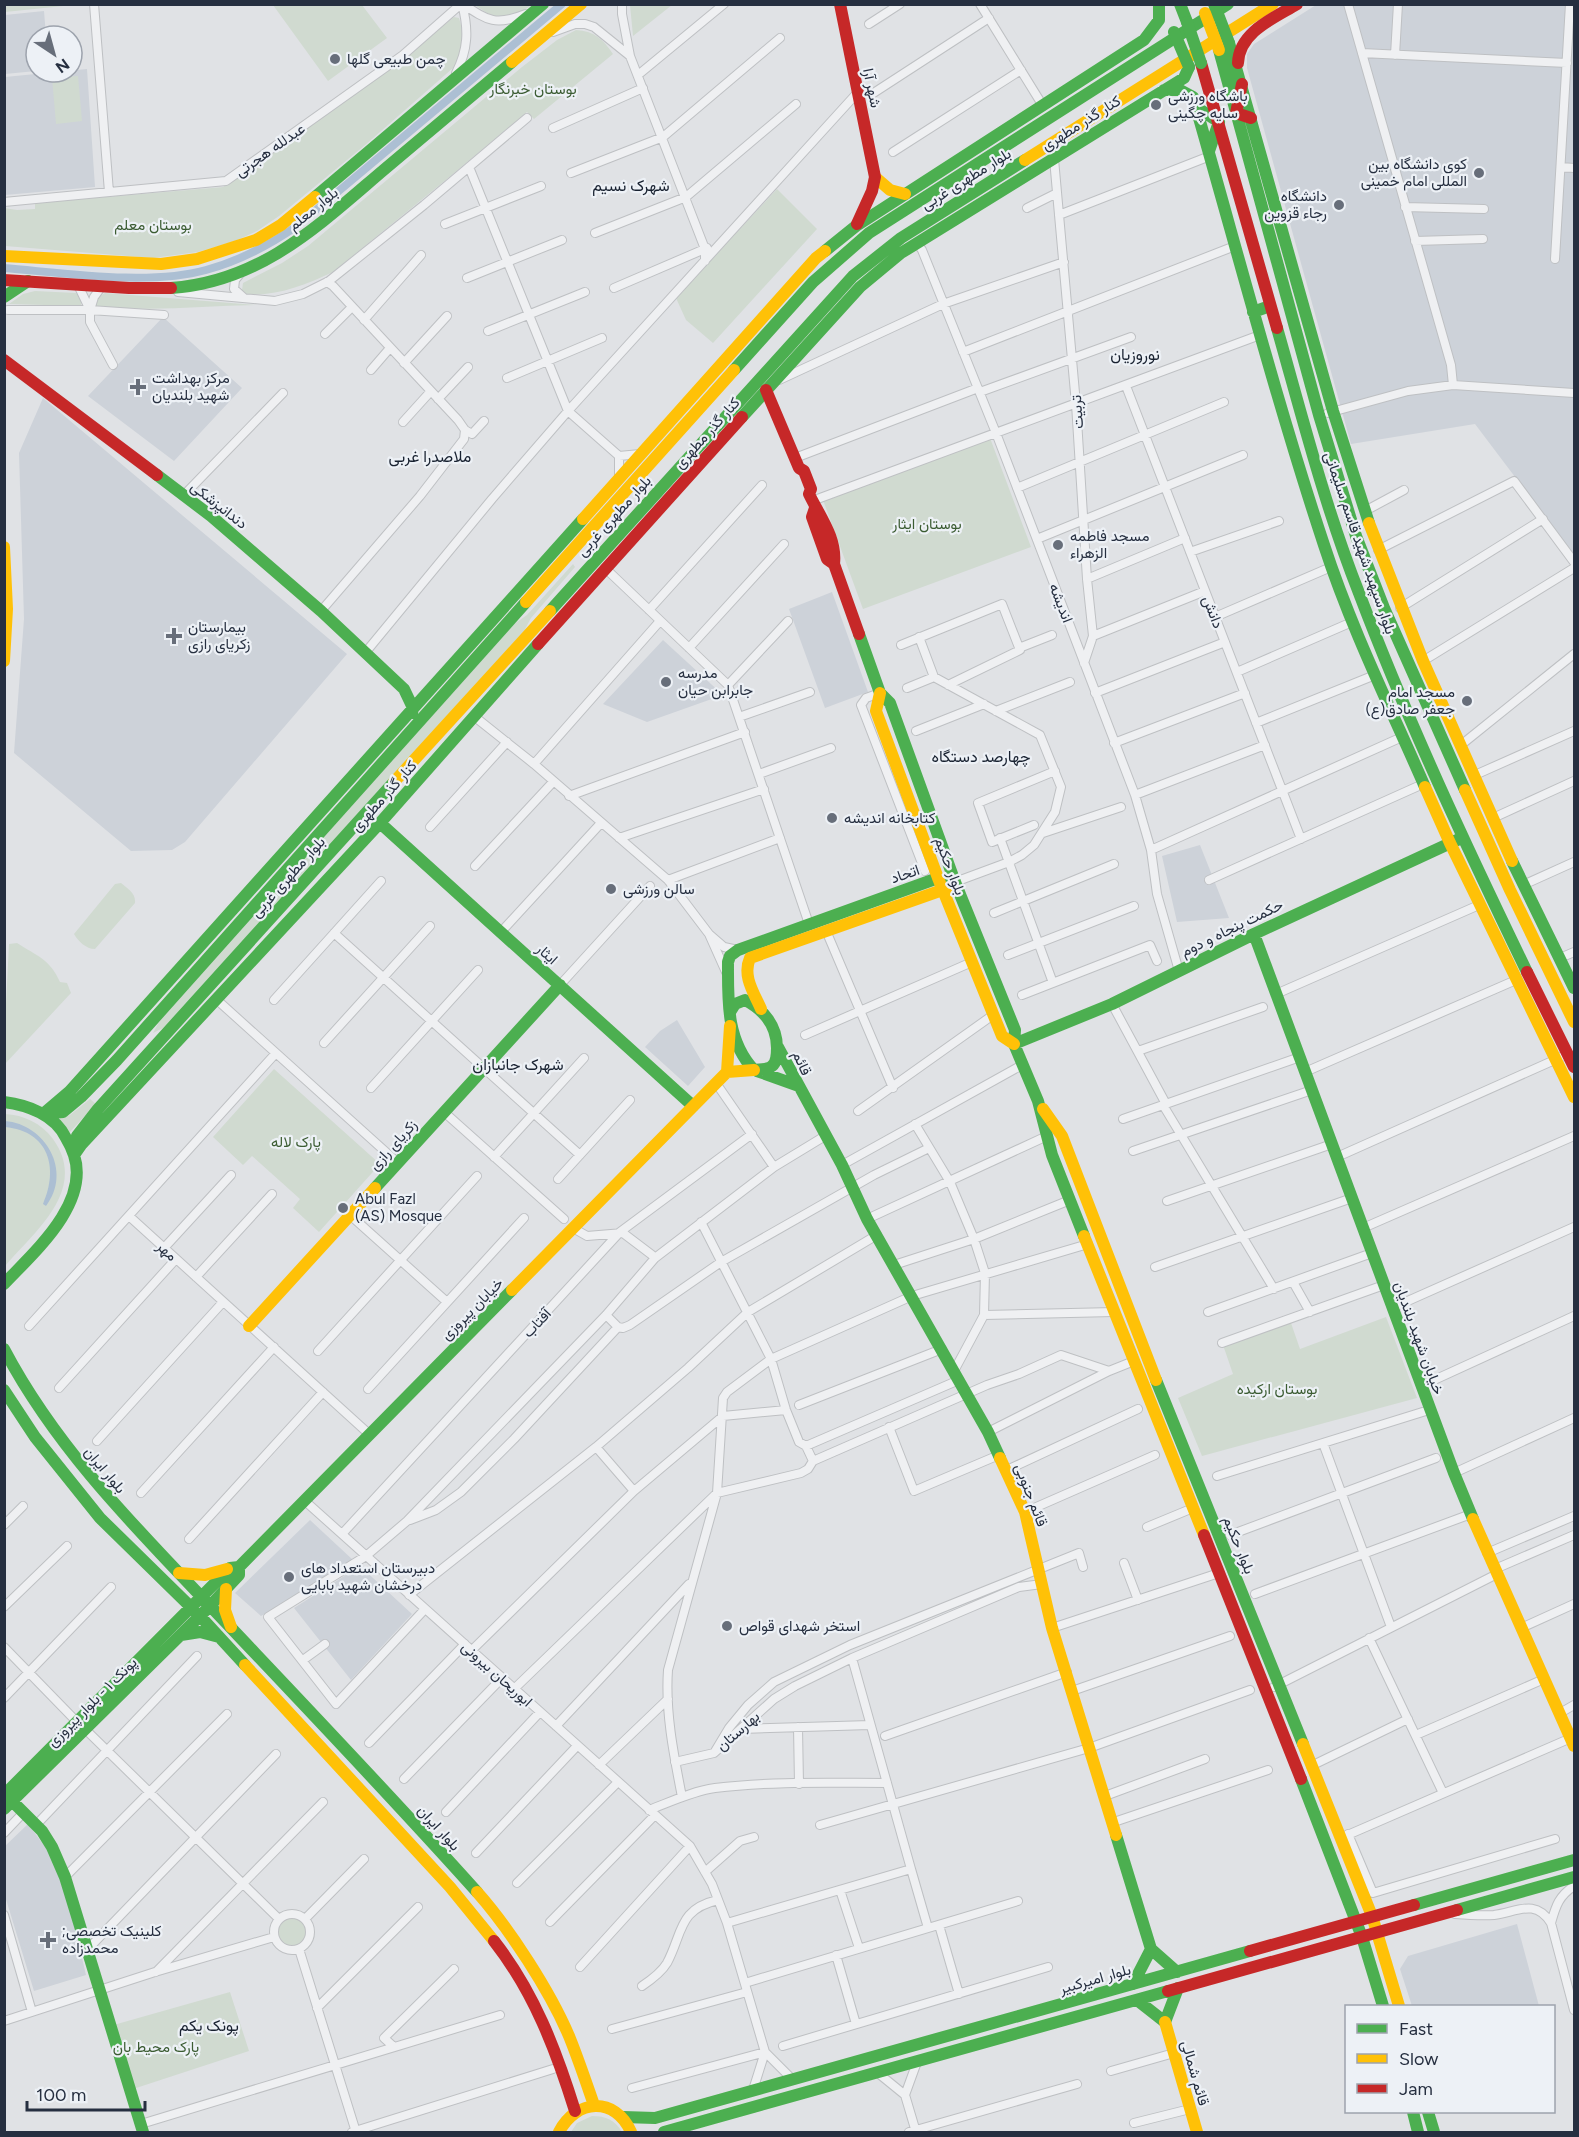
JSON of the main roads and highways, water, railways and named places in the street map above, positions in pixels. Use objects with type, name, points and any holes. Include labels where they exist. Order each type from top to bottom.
[{"type":"main road","name":"بلوار معلم","points":[[4,280],[163,290],[203,285],[267,261],[294,244],[581,4]]},
{"type":"main road","name":"شهر آرا","points":[[840,4],[875,177]]},
{"type":"main road","points":[[43,1114],[70,1091],[816,258],[856,225],[1144,40],[1157,24],[1160,15],[1159,4]]},
{"type":"main road","name":"بلوار سپهبد شهید قاسم سلیمانی","points":[[1180,4],[1202,63],[1322,485],[1358,592],[1427,758],[1463,837],[1575,1066]]},
{"type":"main road","name":"بلوار مطهری غربی","points":[[43,1114],[63,1112],[98,1079],[813,282],[861,238],[1228,4]]},
{"type":"main road","name":"بلوار مطهری غربی","points":[[74,1155],[77,1136],[113,1093],[853,276],[901,238],[1273,4]]},
{"type":"main road","points":[[1237,67],[1240,49],[1247,39],[1258,29],[1297,4]]},
{"type":"main road","name":"بلوار معلم","points":[[6,255],[161,264],[197,259],[256,240],[308,203],[541,6]]},
{"type":"main road","name":"بلوار سپهبد شهید قاسم سلیمانی","points":[[1207,7],[1224,46],[1236,112],[1319,415],[1356,536],[1384,608],[1492,849],[1575,1022]]},
{"type":"main road","name":"کنار گذر مطهری","points":[[74,1155],[380,823],[605,568],[769,386],[875,273],[917,243],[1184,78],[1189,67],[1174,32],[1165,28],[1144,40]]},
{"type":"main road","points":[[1224,46],[1237,67],[1333,411],[1378,550],[1432,682],[1523,885],[1575,988]]},
{"type":"main road","points":[[1242,84],[1236,112],[1251,118]]},
{"type":"main road","points":[[1163,90],[1175,89],[1193,98],[1302,476],[1331,567],[1352,622],[1479,905],[1575,1097]]},
{"type":"main road","points":[[1196,107],[1219,122],[1209,153]]},
{"type":"main road","points":[[856,225],[872,191],[875,177],[890,190],[905,194]]},
{"type":"main road","points":[[4,297],[28,281]]},
{"type":"main road","points":[[1253,312],[1270,306]]},
{"type":"main road","points":[[806,346],[810,323]]},
{"type":"main road","name":"دندانپزشکی","points":[[4,360],[237,538],[321,611],[404,688],[413,708]]},
{"type":"main road","name":"بلوار حکیم","points":[[769,386],[797,463],[797,474],[804,491],[821,514],[836,555],[834,564],[880,693],[890,703],[955,882],[1015,1030],[1014,1044],[1038,1101],[1047,1136],[1070,1200],[1321,1829],[1362,1937],[1382,2005]]},
{"type":"main road","points":[[669,444],[676,414]]},
{"type":"main road","points":[[675,471],[705,457]]},
{"type":"main road","points":[[1302,476],[1322,485],[1310,500]]},
{"type":"main road","points":[[588,534],[595,546],[605,549]]},
{"type":"main road","points":[[4,547],[7,609],[4,661]]},
{"type":"main road","points":[[567,557],[580,560],[584,573]]},
{"type":"main road","points":[[1352,622],[1358,592]]},
{"type":"main road","points":[[462,652],[486,648],[487,626]]},
{"type":"main road","points":[[500,688],[498,667],[524,661]]},
{"type":"main road","points":[[1425,698],[1432,682]]},
{"type":"main road","name":"دندانپزشکی","points":[[404,688],[425,693]]},
{"type":"main road","name":"بلوار حکیم","points":[[880,693],[876,711],[938,878],[1002,1036],[1014,1044]]},
{"type":"main road","points":[[409,734],[413,708]]},
{"type":"main road","points":[[1417,734],[1427,734],[1433,730],[1436,723]]},
{"type":"main road","points":[[1427,758],[1434,750],[1441,748],[1448,750]]},
{"type":"main road","name":"ایثار","points":[[380,823],[693,1106]]},
{"type":"main road","name":"حکمت پنجاه و دوم","points":[[1014,1044],[1112,1004],[1254,934],[1463,837]]},
{"type":"main road","points":[[1492,849],[1505,843]]},
{"type":"main road","points":[[311,897],[309,876],[333,873]]},
{"type":"main road","name":"اتحاد","points":[[730,1012],[728,962],[730,956],[738,950],[938,878],[955,882]]},
{"type":"main road","name":"اتحاد","points":[[761,1009],[746,974],[746,965],[750,958],[944,891],[955,882]]},
{"type":"main road","name":"خیابان شهید بلندیان","points":[[1254,934],[1429,1410],[1487,1553],[1573,1742]]},
{"type":"main road","name":"زکریای رازی","points":[[249,1326],[560,985]]},
{"type":"main road","points":[[761,1009],[745,1000],[735,1004],[730,1012],[727,1072],[770,1068],[775,1064],[778,1047]]},
{"type":"main road","name":"قائم","points":[[761,1009],[772,1027],[778,1047],[799,1086]]},
{"type":"main road","points":[[730,1026],[742,1057],[754,1070]]},
{"type":"main road","name":"قائم","points":[[754,1070],[799,1086]]},
{"type":"main road","name":"خیابان پیروزی","points":[[206,1601],[235,1567],[305,1501],[568,1224],[727,1072]]},
{"type":"main road","points":[[98,1079],[101,1088],[113,1093]]},
{"type":"main road","name":"قائم جنوبی","points":[[799,1086],[842,1165],[867,1219],[988,1432],[1025,1512],[1052,1628],[1114,1822],[1151,1949]]},
{"type":"main road","points":[[4,1284],[58,1224],[69,1207],[75,1186],[76,1166],[74,1155],[65,1136],[52,1120],[24,1105],[8,1100]]},
{"type":"main road","name":"بلوار حکیم","points":[[1038,1101],[1062,1136],[1166,1407],[1311,1766],[1343,1837],[1372,1916],[1398,2005]]},
{"type":"main road","name":"بلوار ایران","points":[[4,1349],[32,1399],[73,1455],[116,1506],[394,1800],[482,1898],[539,1980],[568,2034],[594,2105]]},
{"type":"main road","name":"بلوار ایران","points":[[4,1390],[35,1437],[86,1501],[123,1542],[220,1637],[450,1887],[507,1958],[526,1986],[543,2020],[560,2059],[575,2111]]},
{"type":"main road","points":[[179,1573],[205,1575],[235,1567]]},
{"type":"main road","name":"خیابان پیروزی","points":[[206,1601],[226,1589],[239,1575],[235,1567]]},
{"type":"main road","points":[[226,1589],[225,1610],[233,1630]]},
{"type":"main road","points":[[195,1611],[206,1601]]},
{"type":"main road","name":"پونک ۱ - بلوار پیروزی","points":[[81,1726],[180,1635],[195,1611]]},
{"type":"main road","name":"پونک ۱ - بلوار پیروزی","points":[[7,1802],[195,1611]]},
{"type":"main road","points":[[180,1635],[193,1631],[207,1632],[220,1637]]},
{"type":"main road","points":[[7,1802],[24,1812],[37,1824],[52,1847],[65,1877],[142,2128]]},
{"type":"main road","name":"بلوار امیرکبیر","points":[[623,2117],[655,2118],[1575,1860]]},
{"type":"main road","name":"بلوار امیرکبیر","points":[[664,2133],[1575,1877]]},
{"type":"main road","points":[[1133,1984],[1151,1949],[1177,1972]]},
{"type":"main road","points":[[1137,2000],[1165,2022],[1178,1988]]},
{"type":"main road","name":"قائم شمالی","points":[[1165,2022],[1197,2133]]},
{"type":"main road","points":[[559,2133],[567,2118],[575,2111],[594,2105],[604,2106],[623,2117],[631,2133]]},
{"type":"main road","points":[[1413,2113],[1418,2133]]},
{"type":"main road","points":[[1428,2113],[1434,2133]]},
{"type":"water","points":[[5,1121],[19,1124],[32,1131],[43,1140],[51,1152],[57,1178],[54,1192],[46,1206],[43,1204],[48,1191],[50,1165],[46,1153],[41,1144],[32,1136],[20,1130],[5,1127]]},
{"type":"waterway","points":[[4,268],[106,277],[159,277],[206,270],[253,252],[297,226],[562,4]]},
{"type":"place","name":"چمن طبیعی گلها","points":[[335,59]]},
{"type":"place","name":"باشگاه ورزشى سايه چگينى","points":[[1156,105]]},
{"type":"place","name":"کوی دانشگاه بین المللی امام خمینی","points":[[1479,173]]},
{"type":"place","name":"دانشگاه رجاء قزوین","points":[[1339,205]]},
{"type":"place","name":"مرکز بهداشت شهید بلندیان","points":[[138,387]]},
{"type":"place","name":"مسجد فاطمه الزهراء","points":[[1058,545]]},
{"type":"place","name":"بیمارستان زکریای رازی","points":[[174,636]]},
{"type":"place","name":"مدرسه جابرابن حیان","points":[[666,682]]},
{"type":"place","name":"مسجد امام جعفر صادق(ع)","points":[[1467,701]]},
{"type":"place","name":"کتابخانه اندیشه","points":[[832,818]]},
{"type":"place","name":"سالن ورزشی","points":[[611,889]]},
{"type":"place","name":"Abul Fazl (AS) Mosque","points":[[343,1208]]},
{"type":"place","name":"دبیرستان استعداد های درخشان شهید بابایی","points":[[289,1577]]},
{"type":"place","name":"استخر شهدای قواص","points":[[727,1626]]},
{"type":"place","name":";کلینیک تخصصی محمدزاده","points":[[48,1940]]},
{"type":"district","name":"شهرک نسیم","points":[[631,185]]},
{"type":"district","name":"نوروزیان","points":[[1135,354]]},
{"type":"district","name":"ملاصدرا غربی","points":[[430,456]]},
{"type":"district","name":"چهارصد دستگاه","points":[[981,756]]},
{"type":"district","name":"شهرک جانبازان","points":[[518,1064]]},
{"type":"district","name":"پونک یکم","points":[[209,2025]]},
{"type":"park label","name":"بوستان خبرنگار","points":[[533,89]]},
{"type":"park label","name":"بوستان معلم","points":[[153,225]]},
{"type":"park label","name":"بوستان ایثار","points":[[927,524]]},
{"type":"park label","name":"پارک لاله","points":[[296,1142]]},
{"type":"park label","name":"بوستان ارکیده","points":[[1277,1389]]},
{"type":"park label","name":"پارک محیط بان","points":[[156,2047]]}]
